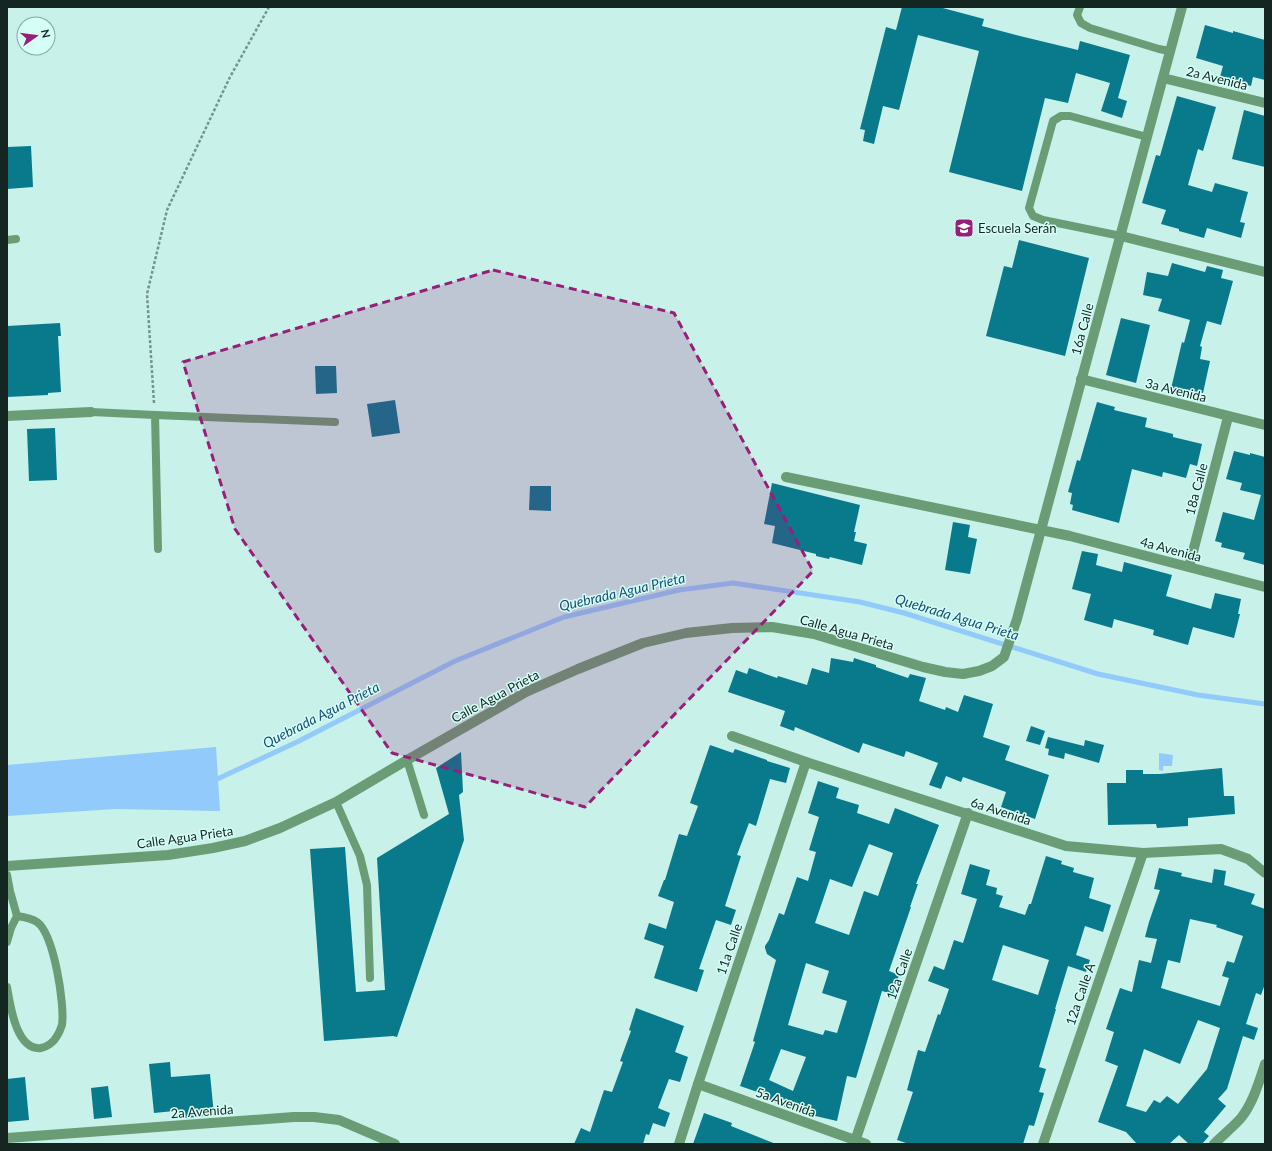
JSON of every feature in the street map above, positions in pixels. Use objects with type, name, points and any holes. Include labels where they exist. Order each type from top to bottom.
[{"type":"street","name":"16a Calle","points":[[1004,657],[1017,619],[1042,530],[1182,7]]},
{"type":"street","name":"2a Avenida","points":[[1163,78],[1265,103]]},
{"type":"street","points":[[1121,236],[1265,272]]},
{"type":"street","name":"3a Avenida","points":[[1082,379],[1228,417],[1265,425]]},
{"type":"street","points":[[7,416],[91,412]]},
{"type":"street","name":"18a Calle","points":[[1189,567],[1228,417]]},
{"type":"street","name":"4a Avenida","points":[[786,477],[1070,536],[1265,588]]},
{"type":"street","name":"Calle Agua Prieta","points":[[7,866],[168,855],[245,841],[280,828],[336,802],[526,692],[643,643],[686,633],[732,628],[772,627],[814,634],[923,667],[963,674],[979,671],[992,666],[1004,657]]},
{"type":"street","name":"6a Avenida","points":[[732,736],[806,762],[1066,846],[1142,853],[1221,849],[1248,859],[1265,873]]},
{"type":"street","name":"11a Calle","points":[[679,1144],[806,762]]},
{"type":"street","name":"12a Calle","points":[[855,1142],[968,814]]},
{"type":"street","name":"12a Calle A","points":[[1043,1144],[1142,853]]},
{"type":"street","points":[[1214,1144],[1241,1117],[1251,1101],[1265,1064]]},
{"type":"street","name":"5a Avenida","points":[[698,1084],[855,1142],[866,1144]]},
{"type":"street","name":"2a Avenida","points":[[7,1138],[294,1117],[314,1117],[339,1120],[395,1144]]},
{"type":"lane","points":[[1080,7],[1077,15],[1080,23],[1090,28],[1170,51]]},
{"type":"lane","points":[[1121,236],[1042,220],[1033,216],[1029,208],[1053,121],[1060,116],[1070,116],[1147,137]]},
{"type":"lane","points":[[91,412],[335,422]]},
{"type":"lane","points":[[155,415],[158,549]]},
{"type":"lane","points":[[407,760],[424,815]]},
{"type":"lane","points":[[336,802],[360,856],[367,885],[370,978]]},
{"type":"lane","points":[[7,875],[17,916],[11,928],[7,942]]},
{"type":"lane","points":[[7,987],[14,1019],[20,1035],[28,1046],[39,1049],[47,1047],[57,1038],[62,1024],[60,988],[56,967],[47,937],[38,923],[28,917],[17,916]]},
{"type":"path","points":[[155,415],[147,294],[167,210],[230,77],[269,7]]},
{"type":"highlighted area","points":[[493,270],[674,313],[813,571],[585,807],[392,753],[235,529],[183,362]]},
{"type":"water","points":[[216,747],[220,811],[115,809],[7,816],[7,765]]},
{"type":"water","points":[[1159,753],[1173,755],[1172,766],[1163,766],[1163,771],[1159,770]]},
{"type":"building","points":[[902,7],[939,7],[984,19],[982,26],[1024,37],[1078,50],[1080,41],[1130,55],[1118,98],[1127,101],[1122,118],[1101,111],[1110,83],[1076,73],[1068,103],[1045,98],[1022,191],[949,172],[979,51],[918,35],[899,110],[883,106],[874,144],[863,141],[865,130],[860,129],[886,27],[896,30]]},
{"type":"building","points":[[1205,25],[1265,40],[1265,80],[1253,77],[1251,86],[1220,77],[1223,66],[1196,58]]},
{"type":"building","points":[[1177,96],[1216,107],[1203,151],[1198,149],[1188,185],[1212,192],[1215,183],[1248,192],[1240,222],[1245,223],[1241,238],[1207,228],[1204,238],[1179,231],[1179,229],[1161,224],[1166,210],[1142,203],[1156,155],[1160,156]]},
{"type":"building","points":[[1244,110],[1265,116],[1265,167],[1232,159]]},
{"type":"building","points":[[31,146],[33,187],[7,189],[7,147]]},
{"type":"building","points":[[1019,240],[1089,258],[1065,356],[986,336],[1004,266],[1012,268]]},
{"type":"building","points":[[1172,263],[1205,272],[1207,266],[1223,270],[1221,278],[1233,281],[1221,325],[1207,321],[1200,346],[1202,347],[1200,359],[1210,361],[1203,393],[1188,390],[1187,396],[1170,393],[1182,342],[1184,343],[1190,320],[1158,311],[1162,299],[1143,295],[1147,272],[1168,276]]},
{"type":"building","points":[[1121,318],[1150,325],[1136,383],[1106,375]]},
{"type":"building","points":[[60,323],[61,336],[58,336],[61,392],[48,393],[48,395],[7,397],[7,326]]},
{"type":"building","points":[[315,366],[336,366],[337,393],[316,394]]},
{"type":"building","points":[[395,400],[400,433],[372,437],[367,404]]},
{"type":"building","points":[[1097,402],[1115,407],[1114,410],[1147,418],[1145,427],[1173,434],[1173,437],[1202,444],[1197,466],[1190,464],[1186,478],[1163,472],[1162,477],[1132,469],[1119,523],[1072,510],[1073,505],[1070,504],[1072,493],[1068,492],[1077,460],[1080,461]]},
{"type":"building","points":[[55,428],[57,480],[29,481],[27,429]]},
{"type":"building","points":[[1234,451],[1265,457],[1265,565],[1243,559],[1245,553],[1221,547],[1222,543],[1215,541],[1223,512],[1254,520],[1261,495],[1240,490],[1242,483],[1226,479]]},
{"type":"building","points":[[772,483],[860,505],[854,532],[856,532],[854,541],[867,544],[862,565],[830,557],[829,559],[816,556],[816,554],[772,543],[775,526],[764,524]]},
{"type":"building","points":[[530,486],[551,486],[551,511],[529,510]]},
{"type":"building","points":[[953,522],[970,525],[968,537],[977,539],[970,574],[945,570]]},
{"type":"building","points":[[1082,551],[1098,554],[1096,565],[1122,572],[1124,562],[1172,575],[1166,596],[1211,609],[1215,593],[1241,599],[1238,614],[1240,614],[1234,638],[1193,627],[1188,645],[1153,635],[1154,630],[1114,619],[1112,628],[1084,620],[1091,594],[1072,589]]},
{"type":"building","points":[[831,658],[853,662],[854,658],[908,678],[910,674],[926,678],[919,701],[945,710],[946,707],[958,712],[964,695],[993,704],[983,737],[1010,746],[1005,760],[1049,775],[1035,819],[1001,807],[1006,792],[963,777],[961,782],[946,776],[941,789],[929,785],[938,763],[906,751],[904,757],[863,743],[859,753],[795,727],[794,731],[780,726],[785,711],[728,692],[736,670],[747,674],[749,668],[777,678],[778,676],[807,685],[812,668],[829,673]]},
{"type":"building","points":[[1031,726],[1045,731],[1040,745],[1026,741]]},
{"type":"building","points":[[1048,737],[1084,746],[1085,740],[1104,745],[1099,763],[1065,753],[1064,759],[1048,755],[1049,749],[1045,748]]},
{"type":"building","points":[[710,745],[733,753],[735,749],[790,768],[786,783],[770,779],[756,826],[749,823],[737,855],[741,856],[725,906],[736,910],[731,925],[716,920],[699,969],[704,970],[697,992],[654,978],[664,946],[644,939],[649,923],[666,929],[674,902],[658,896],[665,880],[679,834],[687,836],[698,806],[690,803]]},
{"type":"building","points":[[461,752],[463,792],[459,795],[464,840],[397,1037],[393,1036],[324,1041],[310,849],[345,847],[356,992],[385,990],[377,858],[449,814],[436,768]]},
{"type":"building","points":[[1222,768],[1224,796],[1234,796],[1235,814],[1188,818],[1188,826],[1157,828],[1156,824],[1108,825],[1107,783],[1126,783],[1126,770],[1143,770],[1143,774],[1160,774]]},
{"type":"building","points":[[818,781],[839,788],[836,798],[859,805],[857,813],[889,824],[895,808],[939,825],[916,884],[918,884],[911,907],[889,971],[899,975],[893,994],[882,991],[856,1078],[847,1076],[837,1121],[798,1112],[768,1099],[769,1096],[740,1086],[755,1042],[753,1041],[776,960],[767,954],[765,946],[769,940],[779,913],[784,915],[797,877],[808,881],[816,852],[809,850],[819,817],[808,813]],"holes":[[[869,844],[893,853],[878,896],[864,891],[849,935],[815,923],[830,879],[852,887]],[[806,963],[829,971],[822,993],[847,1001],[837,1033],[825,1030],[823,1035],[788,1025]],[[781,1049],[806,1057],[793,1091],[769,1080]]]},
{"type":"building","points":[[1046,856],[1062,861],[1061,864],[1074,868],[1073,872],[1094,878],[1089,898],[1111,905],[1103,932],[1085,926],[1076,955],[1090,960],[1086,972],[1068,966],[1039,1067],[1046,1069],[1039,1092],[1044,1093],[1034,1126],[1029,1125],[1023,1144],[909,1144],[897,1140],[913,1092],[907,1090],[918,1050],[925,1052],[938,1014],[940,1015],[949,989],[928,981],[934,966],[944,970],[954,940],[963,943],[977,899],[961,894],[970,864],[990,870],[986,885],[997,888],[996,894],[1003,896],[999,907],[1025,915],[1029,904],[1031,904]],"holes":[[[1003,945],[1049,960],[1038,995],[992,980]]]},
{"type":"building","points":[[1159,868],[1182,873],[1181,876],[1212,883],[1214,869],[1226,871],[1224,885],[1255,894],[1251,904],[1265,909],[1265,984],[1261,995],[1256,993],[1246,1024],[1258,1028],[1254,1040],[1243,1036],[1227,1089],[1218,1099],[1226,1106],[1204,1132],[1209,1136],[1202,1144],[1189,1144],[1179,1135],[1169,1144],[1137,1144],[1126,1132],[1098,1122],[1118,1066],[1105,1061],[1114,1032],[1106,1029],[1120,988],[1132,992],[1139,960],[1151,963],[1157,939],[1145,937],[1160,890],[1154,889]],"holes":[[[1190,919],[1217,925],[1216,927],[1243,936],[1234,963],[1227,961],[1222,976],[1229,978],[1220,1006],[1161,988],[1168,960],[1180,963]],[[1198,1020],[1220,1028],[1207,1069],[1178,1104],[1167,1096],[1160,1103],[1154,1100],[1146,1112],[1126,1106],[1144,1049],[1180,1064]]]},
{"type":"building","points":[[636,1008],[684,1026],[675,1052],[688,1057],[680,1082],[669,1079],[658,1108],[670,1113],[665,1127],[653,1123],[649,1135],[646,1134],[643,1144],[574,1144],[581,1128],[590,1132],[604,1090],[612,1092],[623,1062],[620,1061],[631,1031],[629,1030]]},
{"type":"building","points":[[170,1062],[171,1077],[210,1074],[214,1115],[185,1118],[184,1110],[154,1113],[149,1064]]},
{"type":"building","points":[[25,1077],[29,1120],[7,1122],[7,1079]]},
{"type":"building","points":[[108,1086],[112,1117],[94,1119],[91,1088]]},
{"type":"building","points":[[704,1113],[732,1123],[731,1126],[776,1144],[693,1144]]},
{"type":"waterway","name":"Quebrada Agua Prieta","points":[[213,781],[297,742],[455,661],[564,617],[679,590],[733,583],[860,602],[904,613],[1098,674],[1198,695],[1265,704]]},
{"type":"place","name":"Escuela Serán","points":[[964,228]]}]
